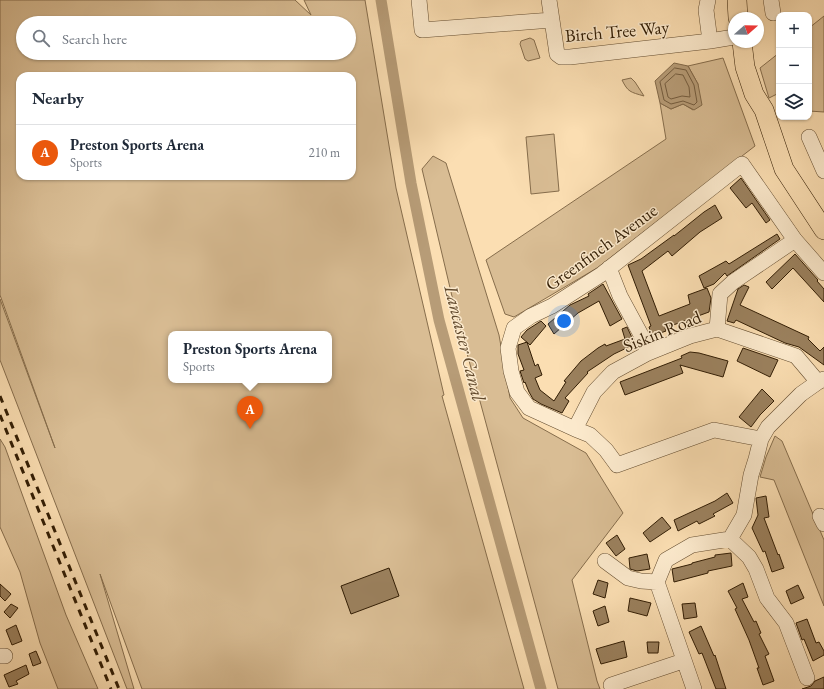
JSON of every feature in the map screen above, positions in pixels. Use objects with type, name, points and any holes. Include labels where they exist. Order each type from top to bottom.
[{"type":"main road","points":[[737,0],[738,12]]},
{"type":"main road","points":[[743,48],[745,67],[754,94],[764,110],[784,169],[824,230]]},
{"type":"street","points":[[418,0],[422,30],[552,20]]},
{"type":"street","name":"Birch Tree Way","points":[[549,0],[557,54],[561,57],[728,38]]},
{"type":"street","points":[[708,0],[706,10],[710,41]]},
{"type":"street","points":[[809,137],[824,171]]},
{"type":"street","name":"Greenfinch Avenue","points":[[576,429],[529,408],[517,392],[511,371],[508,348],[514,328],[531,316],[552,306],[609,268],[742,164],[795,240],[824,273]]},
{"type":"street","points":[[717,330],[720,294],[732,282],[795,240]]},
{"type":"street","points":[[609,268],[620,296],[640,333],[648,352]]},
{"type":"street","name":"Siskin Road","points":[[576,429],[594,392],[614,372],[648,352],[690,336],[717,330],[796,356],[821,380]]},
{"type":"street","points":[[730,539],[744,515],[751,474],[761,439],[768,427],[801,394],[821,380]]},
{"type":"street","points":[[576,429],[590,435],[606,450],[617,465],[714,430],[761,439]]},
{"type":"street","points":[[694,689],[683,661],[657,582],[666,560],[692,545],[730,539]]},
{"type":"street","points":[[730,539],[749,557],[756,569],[767,598],[786,623],[807,678]]},
{"type":"street","points":[[605,561],[628,578],[657,582]]},
{"type":"street","points":[[611,685],[683,661]]},
{"type":"shaded area","points":[[0,0],[295,0],[311,15],[304,0],[365,0],[396,188],[444,395],[442,396],[524,689],[142,689],[100,574],[134,689],[127,689],[0,360],[0,299],[55,448],[0,295]]},
{"type":"shaded area","points":[[824,16],[824,112],[812,111],[812,26]]},
{"type":"shaded area","points":[[530,38],[534,40],[540,58],[528,61],[525,59],[520,44],[521,41]]},
{"type":"shaded area","points":[[776,55],[776,94],[769,98],[760,68]]},
{"type":"shaded area","points":[[723,58],[755,146],[597,268],[514,317],[505,314],[486,260],[666,139],[660,103],[671,109],[683,104],[693,110],[698,84],[688,66]]},
{"type":"shaded area","points":[[631,78],[644,96],[632,92],[626,87],[622,80]]},
{"type":"shaded area","points":[[554,134],[559,191],[531,194],[526,137]]},
{"type":"shaded area","points":[[433,156],[446,163],[499,335],[510,398],[523,418],[586,453],[623,513],[572,580],[600,689],[558,689],[455,309],[422,169]]},
{"type":"shaded area","points":[[775,436],[782,441],[824,540],[824,606],[774,480],[760,477],[766,457]]},
{"type":"shaded area","points":[[0,439],[5,447],[66,615],[98,689],[58,689],[40,643],[20,572],[0,527]]},
{"type":"water","points":[[674,63],[688,66],[698,84],[702,105],[694,110],[683,104],[671,109],[660,103],[655,81]]},
{"type":"building","points":[[741,178],[770,220],[766,223],[752,203],[746,208],[730,188]]},
{"type":"building","points":[[715,205],[722,218],[700,232],[672,256],[668,251],[642,271],[659,316],[690,304],[688,295],[707,288],[711,298],[709,312],[665,328],[666,331],[652,336],[649,327],[651,326],[628,265],[641,259]]},
{"type":"building","points":[[777,234],[780,239],[727,276],[725,273],[714,284],[704,288],[699,276],[726,261],[729,264]]},
{"type":"building","points":[[795,254],[824,289],[824,302],[793,268],[772,289],[766,282]]},
{"type":"building","points":[[603,284],[622,319],[610,326],[599,301],[578,313],[554,334],[548,324],[570,305],[589,296],[588,294]]},
{"type":"building","points":[[744,285],[749,287],[740,305],[809,337],[808,339],[820,351],[824,347],[824,365],[799,347],[785,343],[736,320],[734,323],[727,321],[738,289]]},
{"type":"building","points":[[541,321],[546,326],[530,345],[521,337],[527,330]]},
{"type":"building","points":[[627,327],[635,344],[614,354],[587,372],[588,373],[565,398],[569,401],[562,413],[533,399],[525,382],[524,383],[520,371],[524,370],[518,354],[518,345],[527,342],[535,366],[538,364],[542,375],[535,378],[540,390],[554,401],[566,382],[564,381],[581,361],[605,344],[606,346],[625,339],[622,329]]},
{"type":"building","points":[[743,348],[778,360],[770,377],[737,361]]},
{"type":"building","points":[[690,352],[728,361],[723,377],[680,365],[683,373],[625,395],[620,382],[682,358],[681,356]]},
{"type":"building","points":[[762,389],[774,401],[760,415],[751,427],[739,417]]},
{"type":"building","points":[[727,493],[733,503],[713,514],[715,516],[699,524],[697,521],[678,531],[674,520],[715,501]]},
{"type":"building","points":[[766,496],[769,517],[764,518],[784,568],[772,572],[765,551],[763,552],[752,528],[758,515],[756,498]]},
{"type":"building","points":[[662,517],[671,528],[650,542],[643,533]]},
{"type":"building","points":[[617,535],[625,549],[616,556],[606,543]]},
{"type":"building","points":[[731,553],[732,566],[708,571],[708,573],[674,582],[672,569],[715,557],[715,555]]},
{"type":"building","points":[[647,554],[650,569],[637,571],[630,569],[629,558]]},
{"type":"building","points":[[389,568],[399,596],[351,614],[341,586]]},
{"type":"building","points":[[598,580],[608,583],[605,598],[593,594]]},
{"type":"building","points":[[743,583],[748,597],[742,599],[754,622],[756,621],[761,633],[759,634],[769,654],[765,656],[774,681],[763,685],[757,668],[759,668],[749,640],[735,609],[737,608],[728,591]]},
{"type":"building","points":[[0,584],[11,594],[5,601],[0,596]]},
{"type":"building","points":[[798,585],[804,598],[791,604],[786,591]]},
{"type":"building","points":[[630,598],[651,603],[647,616],[628,611]]},
{"type":"building","points":[[695,603],[697,617],[684,619],[682,604]]},
{"type":"building","points":[[11,604],[18,608],[10,618],[4,612]]},
{"type":"building","points":[[605,606],[609,622],[598,626],[593,611]]},
{"type":"building","points":[[807,619],[816,643],[819,642],[824,651],[824,655],[813,661],[804,639],[802,640],[796,623]]},
{"type":"building","points":[[16,625],[22,641],[12,645],[6,630]]},
{"type":"building","points":[[701,626],[714,656],[715,655],[726,689],[716,689],[702,653],[699,654],[689,632]]},
{"type":"building","points":[[624,641],[627,657],[601,664],[596,649]]},
{"type":"building","points":[[647,642],[659,642],[658,653],[648,653]]},
{"type":"building","points":[[36,651],[41,663],[33,666],[29,654]]},
{"type":"building","points":[[26,665],[29,674],[16,681],[18,684],[9,687],[4,675]]},
{"type":"building","points":[[824,677],[824,689],[802,689],[811,686],[815,681]]},
{"type":"waterway","name":"Lancaster Canal","points":[[381,0],[411,183],[439,320],[541,689]]},
{"type":"railway","points":[[0,396],[119,689]]},
{"type":"railway","points":[[0,415],[111,689]]},
{"type":"place","name":"Preston Sports Arena","points":[[250,429]]}]
